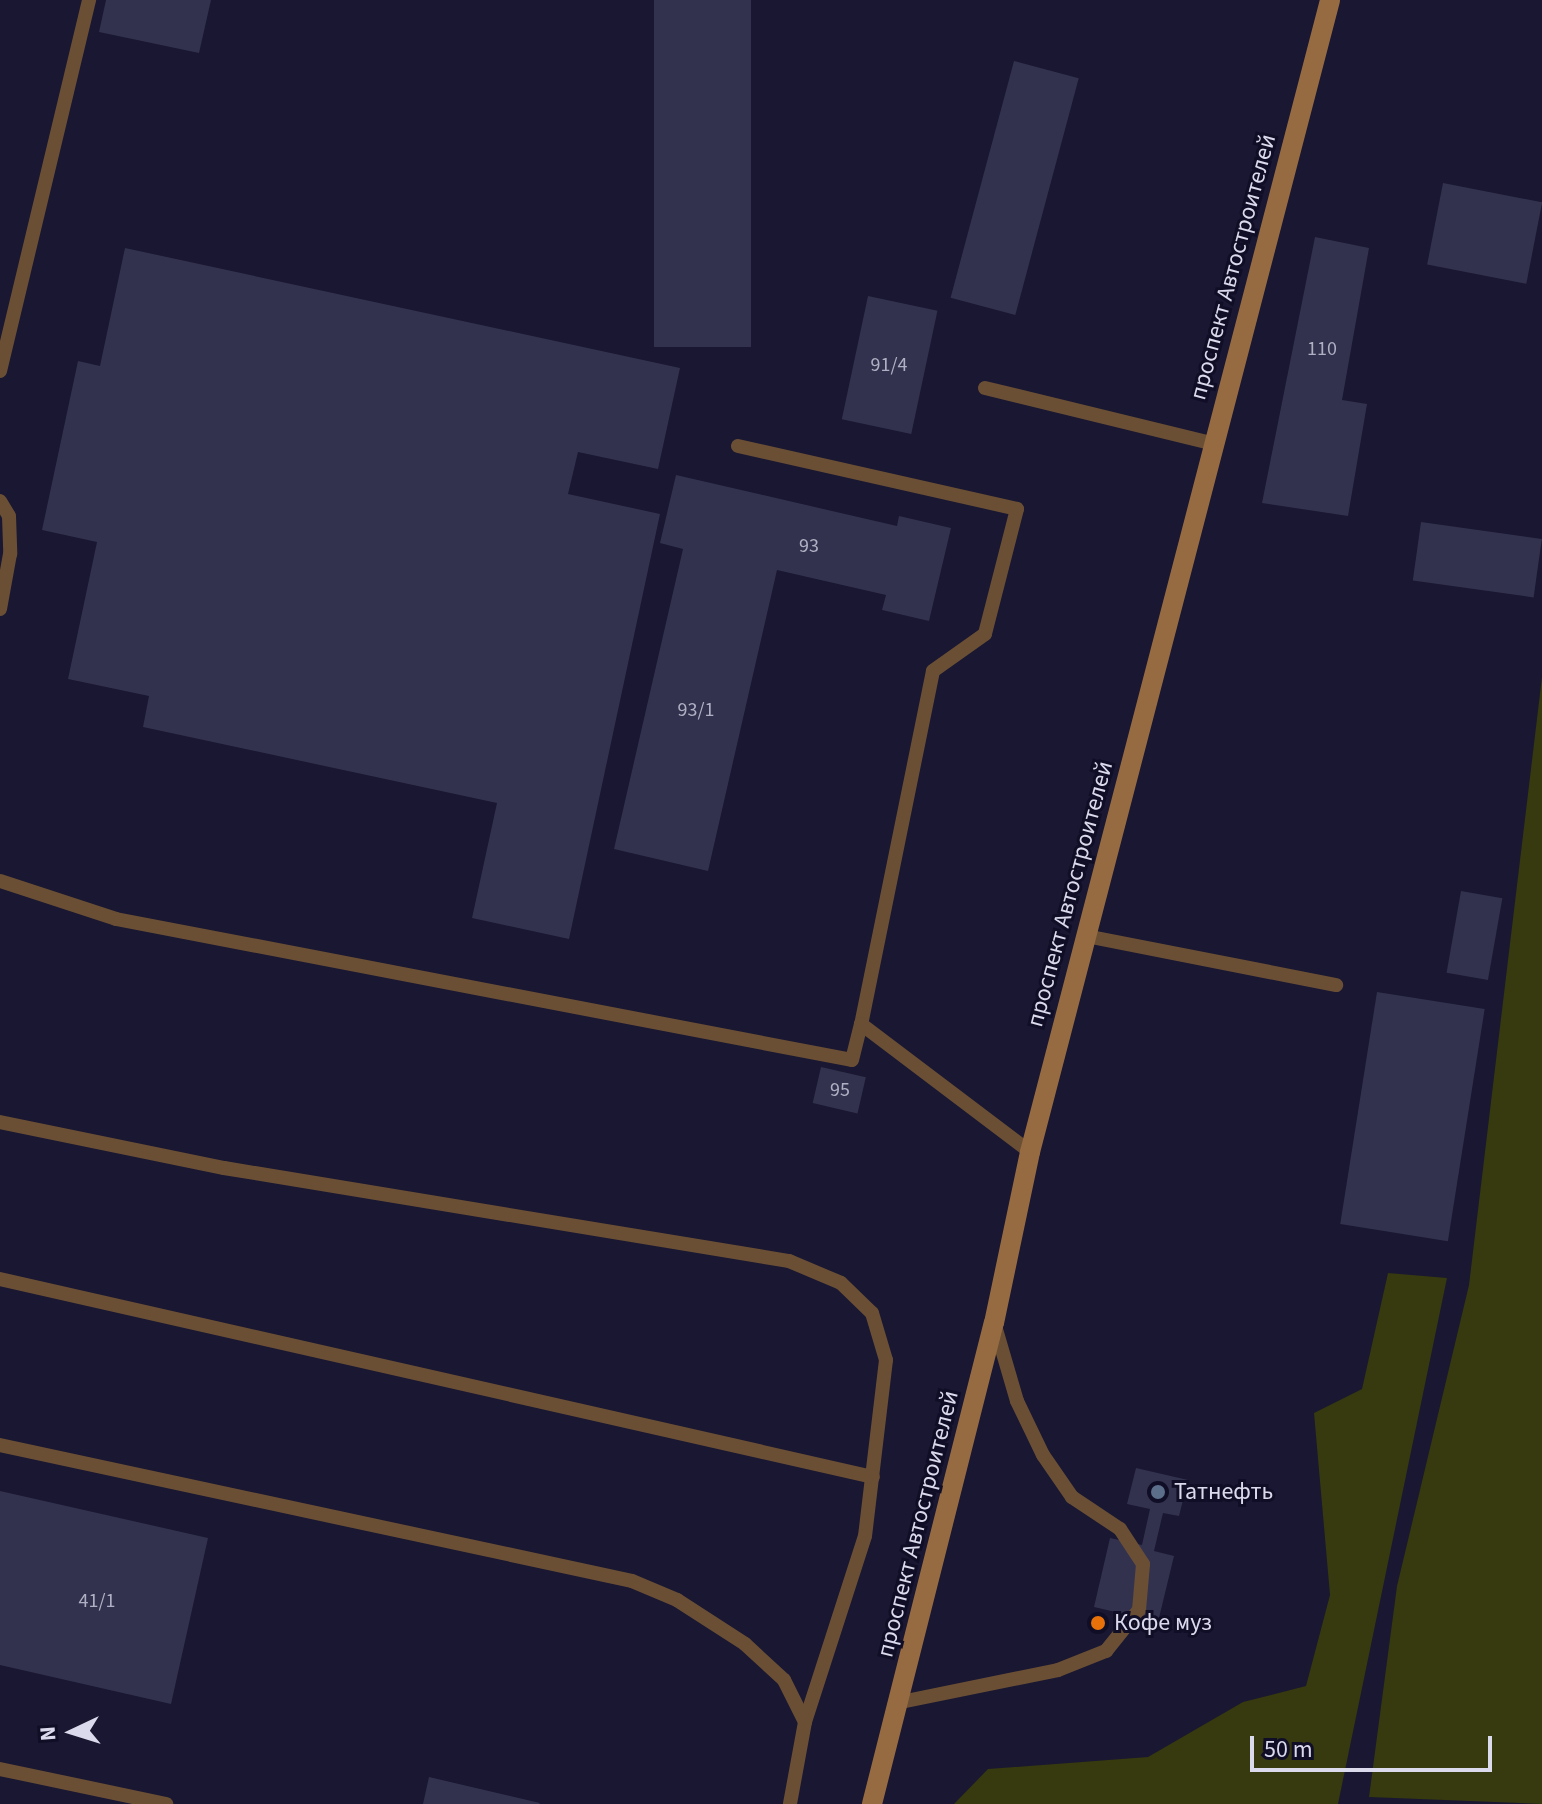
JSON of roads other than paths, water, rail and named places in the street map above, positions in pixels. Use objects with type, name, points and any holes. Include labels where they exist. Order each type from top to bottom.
[{"type":"main road","name":"проспект Автостроителей","points":[[872,1804],[901,1702],[994,1323],[1030,1152],[1330,0]]},
{"type":"lane","points":[[0,371],[89,0]]},
{"type":"lane","points":[[985,388],[1214,444]]},
{"type":"lane","points":[[0,881],[116,919],[852,1060],[933,671],[985,634],[1017,509],[738,446]]},
{"type":"lane","points":[[0,501],[9,516],[10,554],[0,609]]},
{"type":"lane","points":[[1086,936],[1336,985]]},
{"type":"lane","points":[[861,1024],[1030,1152]]},
{"type":"lane","points":[[0,1122],[224,1168],[789,1261],[841,1283],[872,1313],[886,1360],[865,1536],[805,1722],[790,1804]]},
{"type":"lane","points":[[0,1279],[873,1477]]},
{"type":"lane","points":[[901,1702],[1058,1670],[1106,1651],[1139,1610],[1143,1564],[1120,1529],[1072,1497],[1043,1455],[1017,1401],[994,1323]]},
{"type":"lane","points":[[0,1445],[632,1581],[677,1600],[745,1644],[784,1680],[805,1722]]},
{"type":"lane","points":[[0,1769],[166,1804]]},
{"type":"place","name":"Татнефть","points":[[1158,1492]]},
{"type":"place","name":"Кофе муз","points":[[1098,1623]]}]
